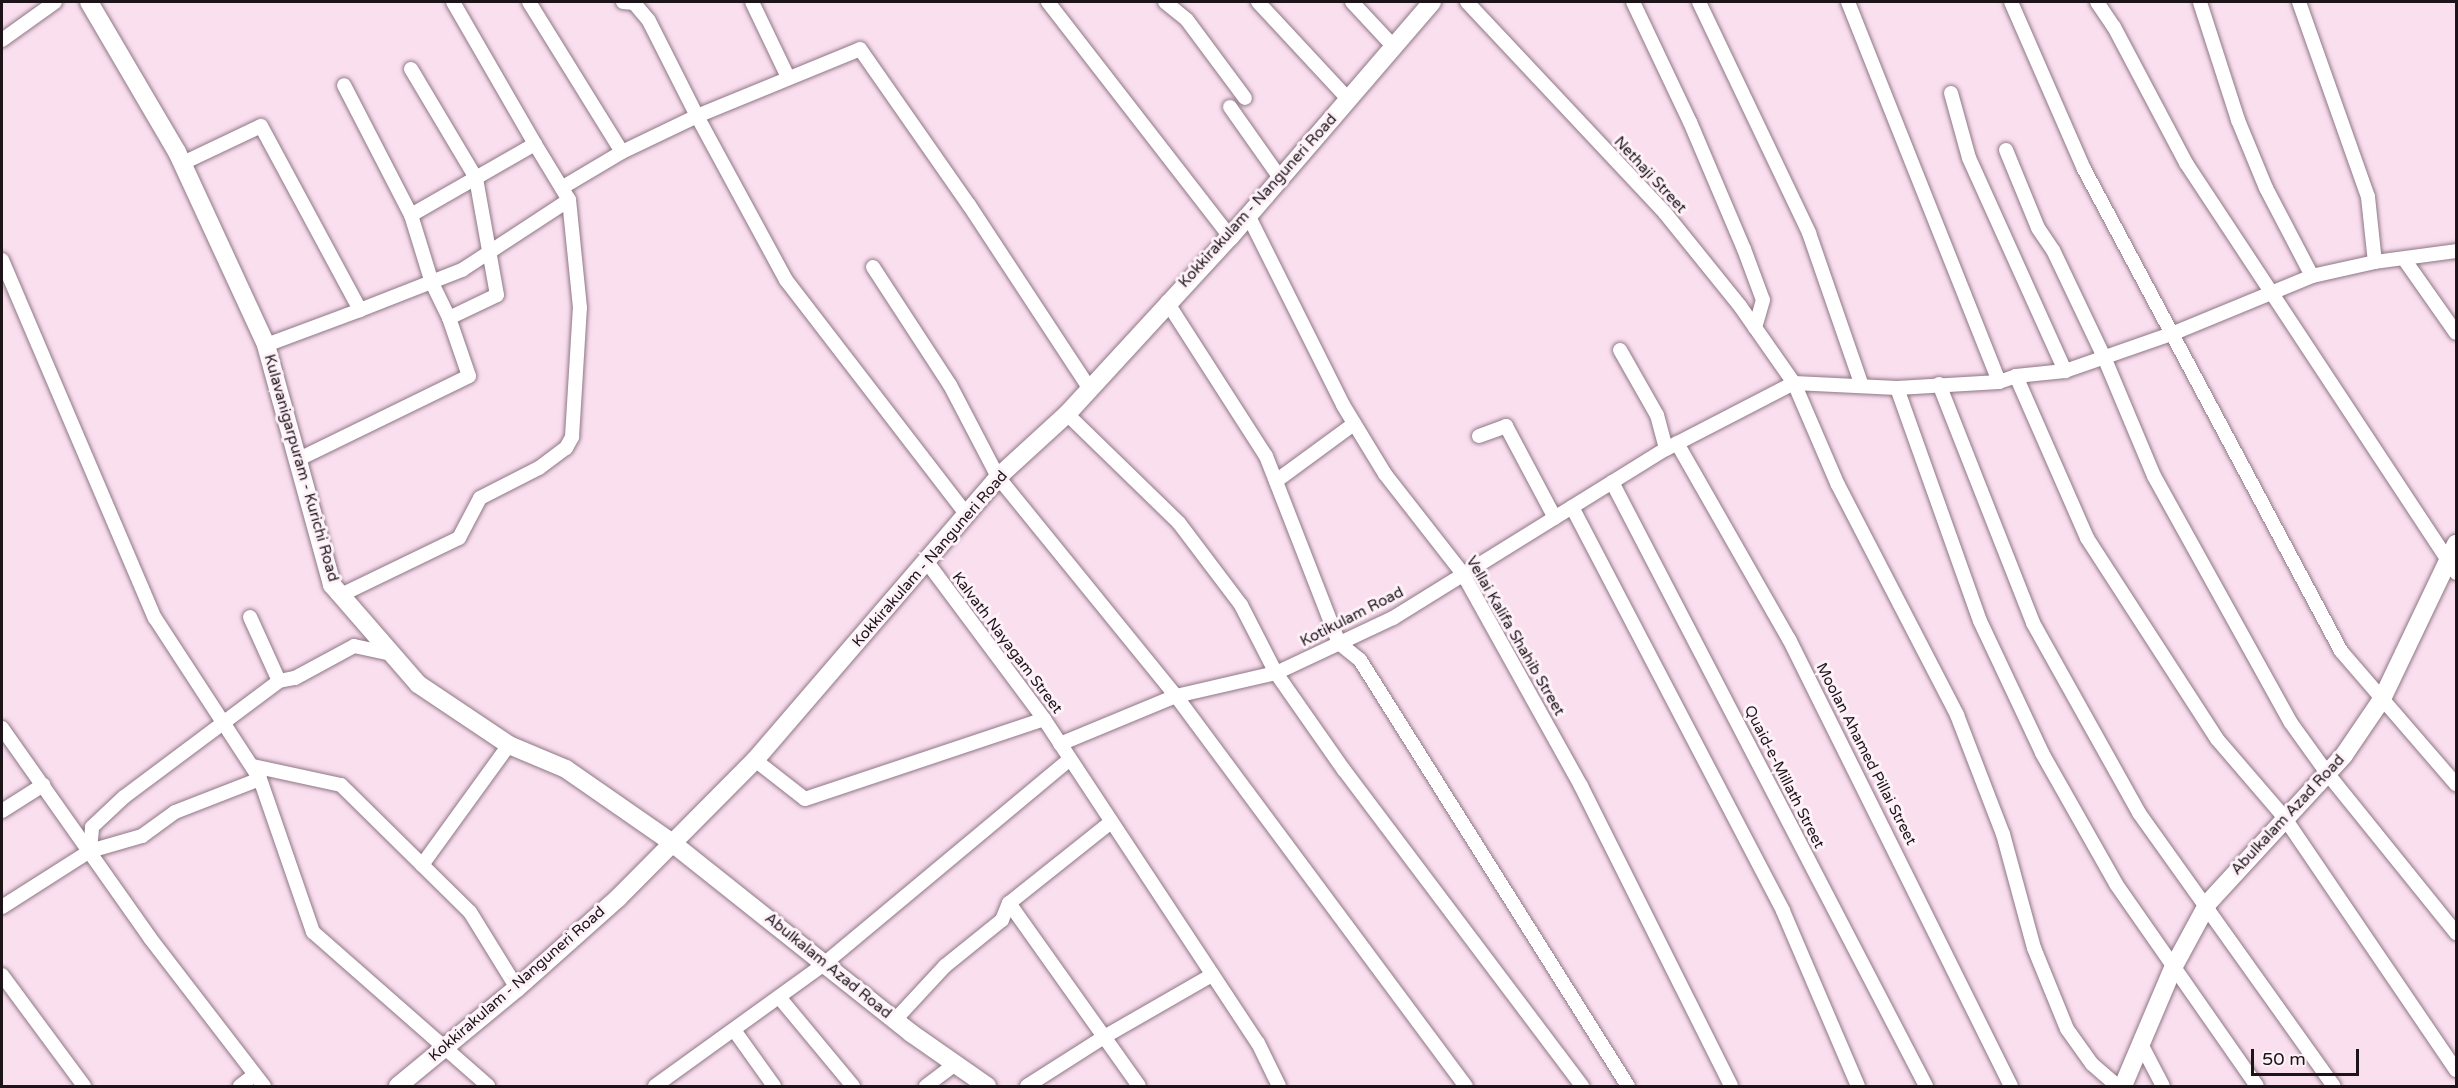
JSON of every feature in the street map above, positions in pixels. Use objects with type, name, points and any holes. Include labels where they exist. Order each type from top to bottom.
[{"type":"main road","name":"Kokkirakulam - Nanguneri Road","points":[[398,1086],[517,988],[618,897],[755,760],[998,477],[1067,414],[1167,302],[1230,237],[1432,2]]},
{"type":"main road","name":"Kulavanigarpuram - Kurichi Road","points":[[92,3],[183,163],[266,345],[332,585],[418,684],[509,746],[566,769],[671,842]]},
{"type":"main road","name":"Abulkalam Azad Road","points":[[2111,1085],[2141,1044],[2174,966],[2206,906],[2284,817],[2344,755],[2382,699],[2453,569],[2457,544]]},
{"type":"main road","name":"Abulkalam Azad Road","points":[[671,842],[894,1020],[987,1086]]},
{"type":"street","points":[[2,40],[55,2]]},
{"type":"street","points":[[341,595],[459,538],[480,498],[539,468],[566,448],[572,437],[580,308],[566,194],[453,2]]},
{"type":"street","points":[[529,2],[622,152]]},
{"type":"street","points":[[623,2],[634,3],[649,21],[697,116],[786,280],[966,514]]},
{"type":"street","points":[[752,2],[788,77]]},
{"type":"street","points":[[1048,2],[1230,237]]},
{"type":"street","points":[[1165,2],[1187,20],[1245,98]]},
{"type":"street","points":[[1257,2],[1348,99]]},
{"type":"street","points":[[1352,2],[1393,46]]},
{"type":"street","name":"Nethaji Street","points":[[1467,2],[1665,213],[1755,328],[1794,383],[1838,485],[1914,625],[1957,715],[2003,834],[2034,948],[2067,1029],[2111,1085]]},
{"type":"street","points":[[1633,2],[1690,122],[1748,260],[1762,300],[1755,328]]},
{"type":"street","points":[[1700,2],[1809,233],[1862,386]]},
{"type":"street","points":[[1848,2],[1998,382]]},
{"type":"street","points":[[2011,2],[2084,169],[2174,333],[2341,651],[2457,784]]},
{"type":"street","points":[[2097,2],[2114,27],[2186,163],[2453,569]]},
{"type":"street","points":[[2200,2],[2254,159],[2312,276]]},
{"type":"street","points":[[2299,2],[2368,197],[2375,262]]},
{"type":"street","points":[[266,345],[462,270],[622,152],[697,116],[860,49],[969,205],[1089,388]]},
{"type":"street","points":[[411,69],[476,178],[491,248],[497,295],[449,318]]},
{"type":"street","points":[[299,459],[469,376],[449,318],[432,283],[411,215],[344,85]]},
{"type":"street","points":[[1951,93],[1969,158],[2065,371]]},
{"type":"street","points":[[1230,107],[1280,178]]},
{"type":"street","points":[[183,163],[261,126],[360,310]]},
{"type":"street","points":[[411,215],[535,144]]},
{"type":"street","points":[[2006,150],[2038,228],[2053,250],[2104,357],[2154,476],[2292,723],[2327,773],[2457,933]]},
{"type":"street","name":"Vellai Kalifa Shahib Street","points":[[1248,215],[1354,424],[1385,474],[1463,574],[1581,786],[1731,1086]]},
{"type":"street","points":[[1794,383],[1897,388],[1998,382],[2016,376],[2065,371],[2174,333],[2312,276],[2375,262],[2457,251]]},
{"type":"street","points":[[2404,259],[2457,333]]},
{"type":"street","points":[[2,260],[155,618],[254,766],[313,932],[488,1086]]},
{"type":"street","points":[[873,267],[950,385],[998,477],[1176,696],[1466,1086]]},
{"type":"street","points":[[1167,302],[1266,456],[1339,643],[1360,660],[1628,1086]]},
{"type":"street","name":"Moolan Ahamed Pillai Street","points":[[1620,350],[1672,446],[1789,639],[2011,1086]]},
{"type":"street","points":[[2016,376],[2087,538],[2217,739],[2284,817],[2457,1070]]},
{"type":"street","name":"Kotikulam Road","points":[[1060,744],[1176,696],[1276,673],[1394,618],[1672,446],[1794,383]]},
{"type":"street","points":[[1939,384],[2033,623],[2139,813],[2334,1086]]},
{"type":"street","points":[[1897,388],[1980,621],[2042,753],[2116,884],[2257,1086]]},
{"type":"street","points":[[1067,414],[1179,523],[1241,605],[1276,673],[1344,770],[1582,1086]]},
{"type":"street","points":[[1276,481],[1354,424]]},
{"type":"street","points":[[1479,436],[1506,426],[1555,518]]},
{"type":"street","name":"Quaid-e-Millath Street","points":[[1612,482],[1926,1086]]},
{"type":"street","points":[[1572,507],[1783,911],[1858,1086]]},
{"type":"street","name":"Kalvath Nayagam Street","points":[[927,562],[1044,719],[1258,1043],[1279,1086]]},
{"type":"street","points":[[250,617],[279,681]]},
{"type":"street","points":[[90,851],[92,827],[124,797],[279,681],[295,678],[354,646],[391,654]]},
{"type":"street","points":[[755,760],[805,799],[1044,719]]},
{"type":"street","points":[[2,728],[7,742],[43,785],[264,1086]]},
{"type":"street","points":[[422,865],[509,746]]},
{"type":"street","points":[[655,1086],[824,964],[1070,759]]},
{"type":"street","points":[[254,766],[341,785],[470,912],[517,988]]},
{"type":"street","points":[[2,907],[90,851],[142,836],[175,812],[260,779]]},
{"type":"street","points":[[2,812],[43,785]]},
{"type":"street","points":[[894,1020],[945,966],[1002,920],[1009,903],[1111,822]]},
{"type":"street","points":[[1009,903],[1139,1086]]},
{"type":"street","points":[[2,975],[84,1086]]},
{"type":"street","points":[[1027,1086],[1104,1037],[1212,975]]},
{"type":"street","points":[[779,997],[853,1086]]},
{"type":"street","points":[[734,1030],[774,1086]]},
{"type":"street","points":[[2141,1044],[2163,1086]]},
{"type":"street","points":[[926,1086],[955,1064]]},
{"type":"street","points":[[240,1086],[254,1075]]}]
